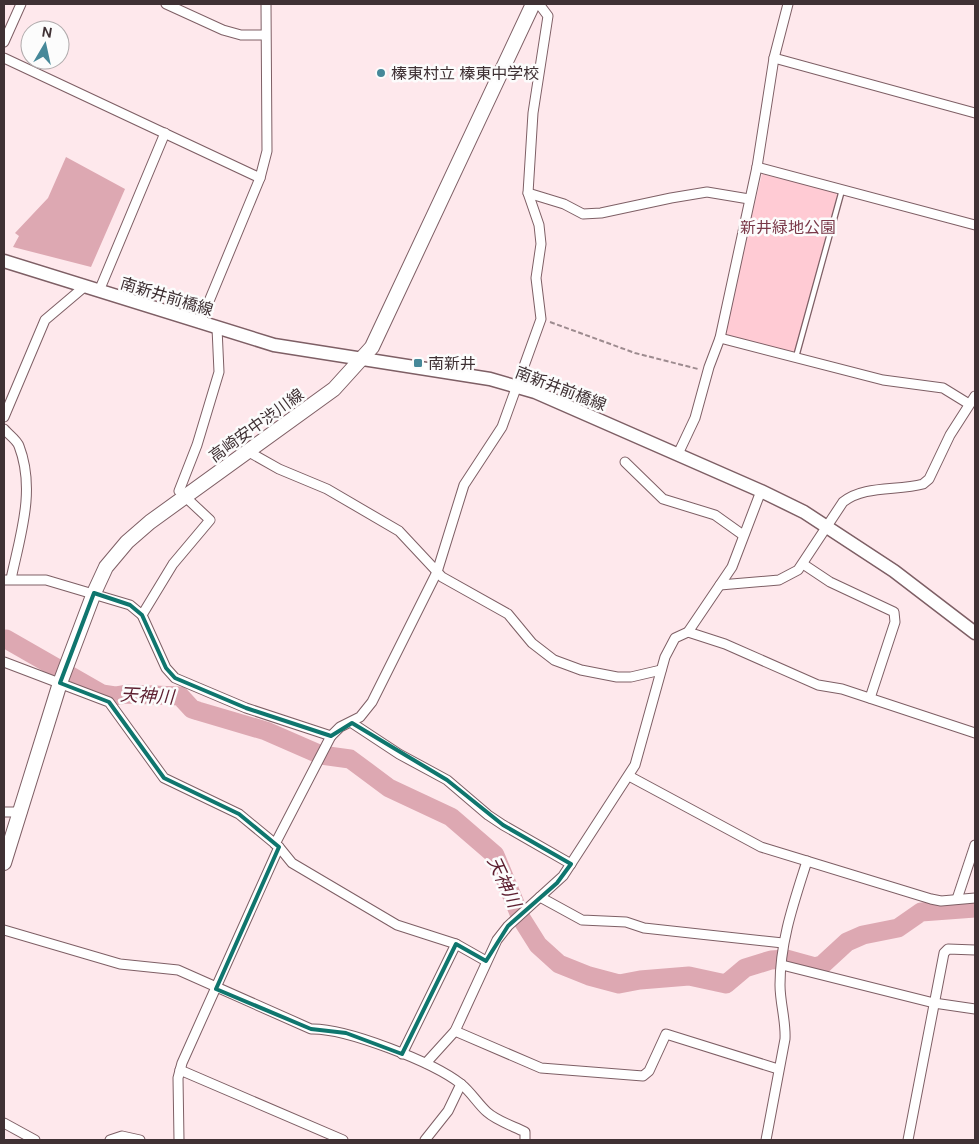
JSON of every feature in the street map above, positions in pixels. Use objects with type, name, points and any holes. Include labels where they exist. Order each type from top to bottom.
[{"type":"main road","name":"高崎安中渋川線","points":[[4,863],[22,812],[63,676],[94,593],[106,567],[127,542],[150,522],[334,389],[374,343],[532,4]]},
{"type":"main road","name":"南新井前橋線","points":[[4,261],[274,345],[490,380],[535,392],[761,491],[828,526],[894,571],[975,633]]},
{"type":"street","points":[[4,42],[21,4]]},
{"type":"street","points":[[166,4],[223,30],[241,35],[265,35]]},
{"type":"street","points":[[200,323],[260,178],[267,151],[266,4]]},
{"type":"street","points":[[179,1140],[180,1070],[277,846],[331,736],[340,727],[352,723],[360,717],[372,702],[437,572],[464,485],[502,426],[518,387],[541,319],[536,278],[541,244],[539,225],[528,194],[533,112],[548,16],[539,4]]},
{"type":"street","points":[[678,454],[695,418],[707,372],[720,338],[757,168],[774,58],[788,4]]},
{"type":"street","points":[[4,58],[260,178]]},
{"type":"street","points":[[774,58],[975,113]]},
{"type":"street","points":[[99,291],[165,133]]},
{"type":"street","points":[[757,168],[975,226]]},
{"type":"street","points":[[528,194],[564,204],[583,214],[601,213],[707,192],[749,198]]},
{"type":"street","points":[[4,417],[46,320],[84,287]]},
{"type":"street","points":[[142,615],[172,564],[210,520],[208,516],[179,491],[197,445],[219,372],[217,328]]},
{"type":"street","points":[[720,338],[884,380],[942,388],[969,404]]},
{"type":"street","points":[[720,585],[779,580],[798,570],[843,502],[850,497],[863,492],[923,484],[929,479],[950,435],[975,396]]},
{"type":"street","points":[[4,429],[19,445],[28,487],[27,510],[7,580],[46,580],[130,605],[142,615],[166,668],[175,678],[246,708],[331,736]]},
{"type":"street","points":[[249,452],[279,469],[314,483],[386,522],[410,541],[442,577],[508,614],[537,648],[554,660],[581,670],[617,678],[631,677],[661,670]]},
{"type":"street","points":[[624,462],[663,499],[715,515],[743,535]]},
{"type":"street","points":[[426,1063],[455,1032],[497,940],[508,926],[557,883],[629,776],[635,765],[661,670],[675,638],[688,632],[732,567],[761,491]]},
{"type":"street","points":[[803,564],[830,582],[894,612],[895,622],[870,698]]},
{"type":"street","points":[[688,632],[725,644],[818,685],[870,698],[975,733]]},
{"type":"street","points":[[4,662],[63,676],[109,702],[164,778],[240,814],[301,869],[397,925],[456,944],[486,961]]},
{"type":"street","points":[[352,723],[399,754],[447,780],[488,815],[570,864]]},
{"type":"street","points":[[629,776],[761,847],[931,899],[941,901],[975,898]]},
{"type":"street","points":[[4,812],[22,812]]},
{"type":"street","points":[[957,899],[975,845]]},
{"type":"street","points":[[766,1140],[786,1024],[780,986],[783,943],[786,926],[807,861]]},
{"type":"street","points":[[540,897],[582,920],[626,922],[644,928],[783,943]]},
{"type":"street","points":[[4,930],[120,964],[178,970],[216,989],[311,1029],[329,1029],[346,1033],[426,1063],[461,1084],[489,1113],[525,1132],[526,1140]]},
{"type":"street","points":[[402,1054],[456,944]]},
{"type":"street","points":[[908,1140],[944,953],[948,949],[975,950]]},
{"type":"street","points":[[782,965],[934,1003],[975,1009]]},
{"type":"street","points":[[455,1032],[541,1068],[643,1076],[650,1071],[666,1034],[778,1069]]},
{"type":"street","points":[[180,1070],[343,1140]]},
{"type":"street","points":[[425,1140],[448,1110],[461,1084]]},
{"type":"street","points":[[4,1123],[35,1140]]},
{"type":"street","points":[[110,1140],[122,1136],[140,1140]]},
{"type":"lane","points":[[796,358],[842,190]]},
{"type":"path","points":[[541,319],[635,352],[707,372]]},
{"type":"highlighted area","points":[[94,593],[130,605],[142,615],[166,668],[175,678],[246,708],[331,736],[352,723],[447,780],[503,825],[571,864],[557,883],[508,926],[486,961],[456,944],[402,1054],[346,1033],[311,1029],[216,989],[279,847],[239,814],[164,778],[109,702],[60,683]]},
{"type":"green space","name":"新井緑地公園","points":[[762,174],[835,192],[837,195],[795,352],[773,349],[723,333]]},
{"type":"shaded area","points":[[66,157],[125,189],[91,267],[13,247],[19,236],[15,233],[48,198]]},
{"type":"waterway","name":"天神川","points":[[6,639],[102,694],[115,696],[127,694],[180,696],[192,709],[266,731],[321,755],[350,759],[389,788],[451,817],[495,855],[521,918],[538,945],[559,964],[589,976],[619,984],[640,980],[689,976],[726,984],[745,968],[771,960],[786,959],[815,967],[822,965],[847,942],[863,935],[898,928],[921,912],[975,908]]},
{"type":"place","name":"榛東村立 榛東中学校","points":[[381,73]]},
{"type":"place","name":"南新井","points":[[418,363]]}]
